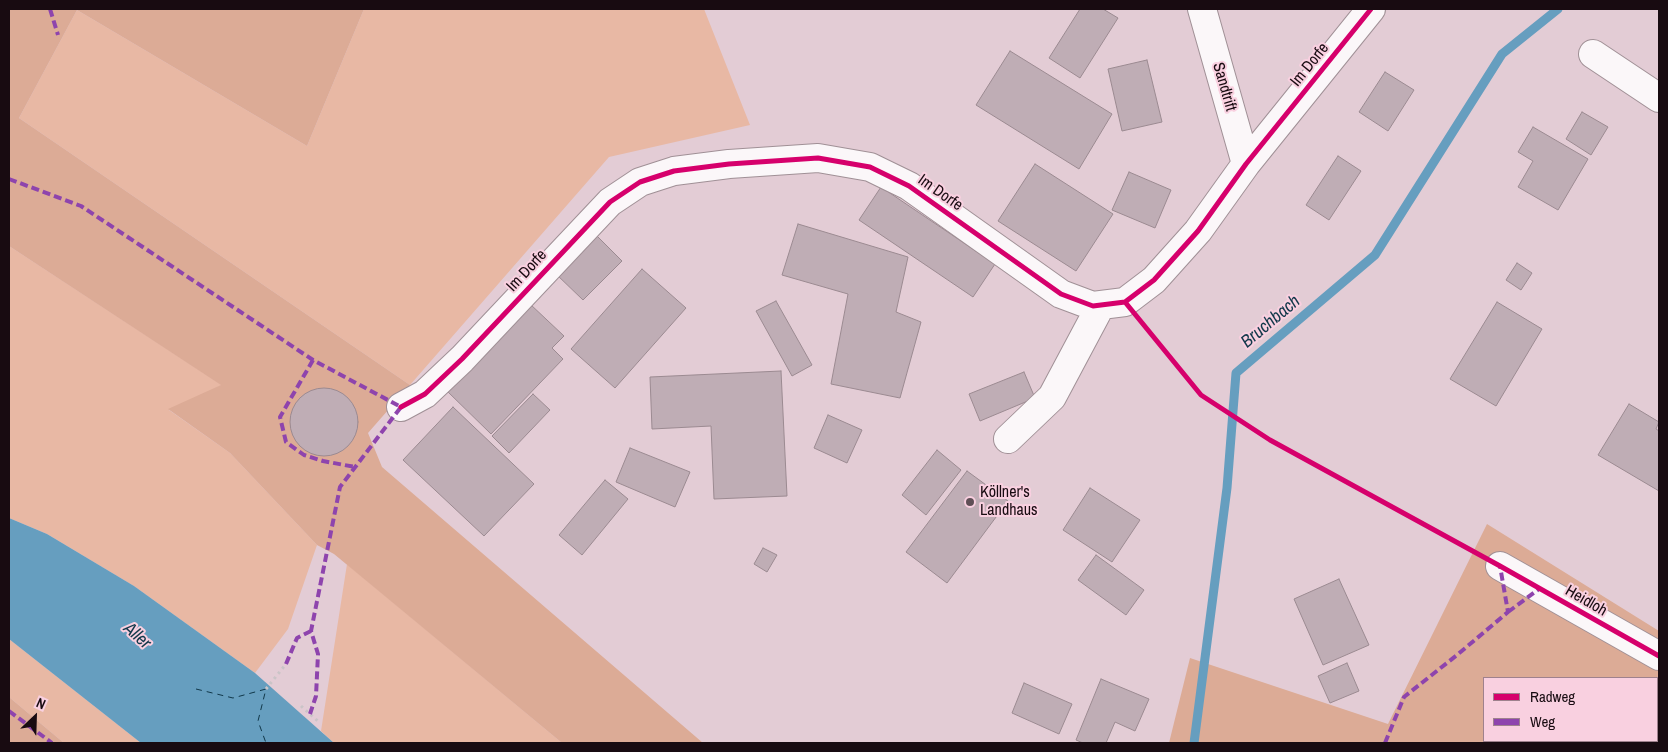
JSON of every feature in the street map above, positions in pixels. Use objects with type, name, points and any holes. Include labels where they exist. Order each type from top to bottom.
[{"type":"street","name":"Sandtrift","points":[[1202,9],[1246,164]]},
{"type":"street","name":"Im Dorfe","points":[[401,407],[425,394],[462,358],[610,202],[640,182],[674,171],[729,164],[818,158],[870,167],[909,186],[1061,294],[1093,306],[1125,302],[1154,280],[1198,231],[1246,164],[1371,9]]},
{"type":"street","points":[[1593,54],[1659,98]]},
{"type":"street","points":[[1008,439],[1052,397],[1101,305]]},
{"type":"street","name":"Heidloh","points":[[1500,566],[1659,656]]},
{"type":"path","points":[[266,689],[286,664]]},
{"type":"path","points":[[302,706],[320,723]]},
{"type":"shaded area","points":[[9,9],[364,9],[307,146],[77,10],[19,118],[410,385],[368,433],[382,467],[703,743],[562,743],[334,554],[317,545],[230,453],[168,409],[221,385],[9,246]]},
{"type":"shaded area","points":[[364,9],[704,9],[750,125],[609,157],[410,385],[19,118],[77,10],[307,146]]},
{"type":"shaded area","points":[[9,246],[222,385],[169,410],[230,453],[317,545],[288,629],[255,673],[134,586],[47,534],[9,518]]},
{"type":"shaded area","points":[[1487,524],[1659,631],[1659,743],[1169,743],[1190,658],[1388,724]]},
{"type":"shaded area","points":[[347,564],[562,743],[334,743],[321,731]]},
{"type":"shaded area","points":[[9,639],[141,743],[64,743],[9,697]]},
{"type":"shaded area","points":[[9,697],[64,743],[9,743]]},
{"type":"water","name":"Aller","points":[[9,518],[47,534],[134,586],[255,673],[334,743],[141,743],[9,639]]},
{"type":"building","points":[[1080,9],[1103,9],[1118,18],[1080,78],[1049,58]]},
{"type":"building","points":[[1010,51],[1112,114],[1079,169],[976,105]]},
{"type":"building","points":[[1147,60],[1162,122],[1122,131],[1108,69]]},
{"type":"building","points":[[1385,72],[1414,90],[1388,131],[1359,112]]},
{"type":"building","points":[[1582,112],[1608,127],[1591,155],[1566,139]]},
{"type":"building","points":[[1533,127],[1588,159],[1558,210],[1518,187],[1533,161],[1518,152]]},
{"type":"building","points":[[1338,156],[1361,171],[1329,220],[1306,205]]},
{"type":"building","points":[[1035,164],[1113,214],[1076,271],[998,221]]},
{"type":"building","points":[[1129,172],[1171,190],[1155,228],[1112,210]]},
{"type":"building","points":[[881,187],[995,264],[973,297],[859,220]]},
{"type":"building","points":[[798,224],[908,257],[896,312],[921,322],[900,398],[831,384],[848,294],[782,275]]},
{"type":"building","points":[[595,234],[622,261],[583,300],[556,274]]},
{"type":"building","points":[[1517,263],[1532,273],[1521,290],[1506,280]]},
{"type":"building","points":[[642,269],[686,308],[615,388],[571,349]]},
{"type":"building","points":[[776,301],[812,365],[792,376],[756,311]]},
{"type":"building","points":[[1497,302],[1542,329],[1496,406],[1450,379]]},
{"type":"building","points":[[530,304],[564,336],[552,348],[563,359],[491,434],[447,391]]},
{"type":"building","points":[[781,371],[787,496],[714,499],[711,426],[652,429],[650,377]]},
{"type":"building","points":[[1024,372],[1035,398],[980,421],[969,394]]},
{"type":"building","points":[[331,388],[343,394],[352,403],[358,415],[356,435],[348,446],[331,456],[317,456],[300,446],[292,435],[290,415],[300,398],[311,390]]},
{"type":"building","points":[[533,394],[550,410],[509,453],[492,436]]},
{"type":"building","points":[[1629,404],[1659,422],[1656,429],[1659,431],[1659,491],[1598,455]]},
{"type":"building","points":[[453,407],[534,484],[484,536],[403,460]]},
{"type":"building","points":[[828,415],[862,430],[847,463],[814,448]]},
{"type":"building","points":[[630,448],[690,472],[675,507],[616,482]]},
{"type":"building","points":[[937,450],[961,470],[926,515],[902,495]]},
{"type":"building","points":[[967,471],[1008,501],[947,583],[906,552]]},
{"type":"building","points":[[605,480],[628,499],[582,555],[559,535]]},
{"type":"building","points":[[1090,488],[1140,520],[1112,562],[1063,530]]},
{"type":"building","points":[[763,548],[777,555],[767,572],[754,564]]},
{"type":"building","points":[[1096,555],[1144,590],[1126,615],[1078,580]]},
{"type":"building","points":[[1339,579],[1369,645],[1323,665],[1294,599]]},
{"type":"building","points":[[1347,663],[1359,691],[1330,703],[1318,676]]},
{"type":"building","points":[[1101,679],[1149,699],[1135,731],[1115,722],[1106,743],[1083,743],[1076,740]]},
{"type":"building","points":[[1024,683],[1072,704],[1059,734],[1012,713]]},
{"type":"waterway","name":"Bruchbach","points":[[1194,743],[1227,488],[1236,373],[1375,255],[1502,54],[1558,9]]},
{"type":"ferry route","points":[[196,689],[233,698],[266,689],[258,721],[266,743]]},
{"type":"marked path","points":[[50,9],[58,35]]},
{"type":"marked path","points":[[9,179],[81,206],[313,360],[401,407],[340,487],[311,631],[318,654],[316,696],[310,714]]},
{"type":"marked path","points":[[313,360],[280,417],[286,442],[304,455],[355,467]]},
{"type":"marked path","points":[[1385,743],[1404,697],[1508,612],[1500,566],[1498,565]]},
{"type":"marked path","points":[[1508,612],[1539,589]]},
{"type":"marked path","points":[[286,664],[297,638],[311,631]]},
{"type":"marked path","points":[[9,711],[52,743]]},
{"type":"cycle path","points":[[401,407],[425,394],[462,359],[610,202],[640,182],[674,171],[729,164],[818,158],[870,167],[909,186],[1061,294],[1093,306],[1125,302],[1154,280],[1198,231],[1246,164],[1371,9]]},
{"type":"cycle path","points":[[1125,302],[1201,395],[1270,440],[1659,656]]},
{"type":"place","name":"Köllner's Landhaus","points":[[970,502]]}]
